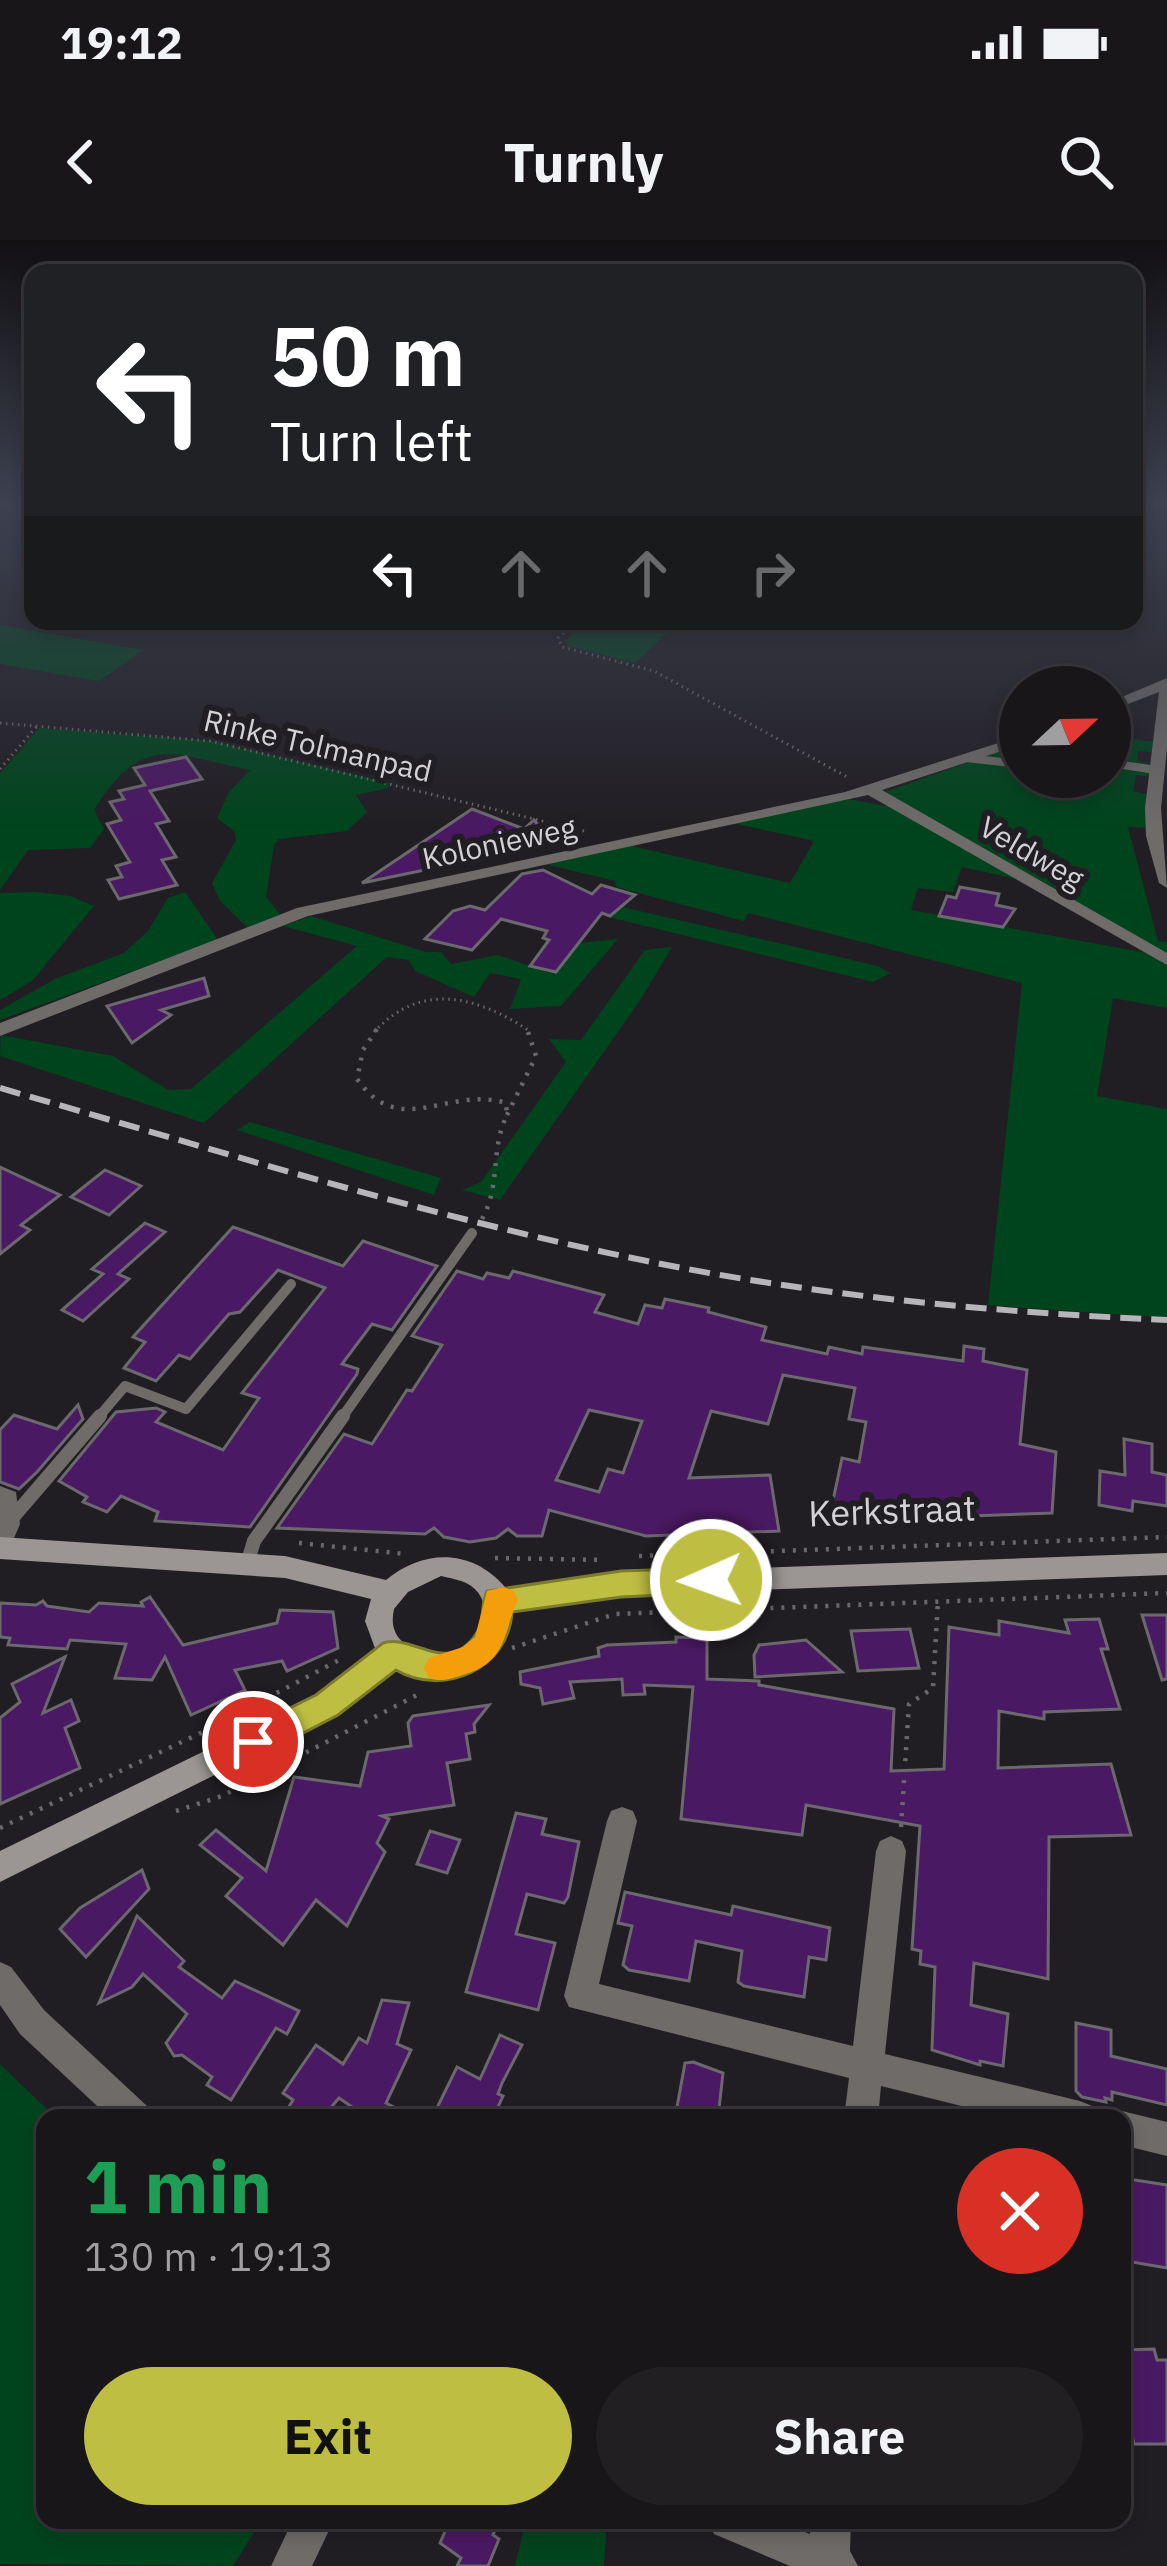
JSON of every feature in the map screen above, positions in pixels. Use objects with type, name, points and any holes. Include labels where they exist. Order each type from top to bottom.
[{"type":"main road","points":[[2,1538],[316,1572],[380,1589],[440,1565],[476,1574],[497,1600],[495,1632],[472,1658],[437,1669],[379,1654]]},
{"type":"main road","name":"Kerkstraat","points":[[497,1600],[621,1584],[1167,1564]]},
{"type":"main road","points":[[0,1867],[327,1705],[379,1654],[380,1589]]},
{"type":"street","points":[[1131,698],[1166,683],[1154,836],[1167,883]]},
{"type":"street","name":"Kolonieweg","points":[[0,1030],[303,912],[870,790],[999,747]]},
{"type":"street","name":"Veldweg","points":[[870,790],[1167,960]]},
{"type":"street","points":[[0,1496],[7,1499],[2,1538]]},
{"type":"street","points":[[622,1821],[580,1996],[1043,2109]]},
{"type":"street","points":[[862,2109],[891,1851]]},
{"type":"street","points":[[0,1978],[32,2022],[125,2109]]},
{"type":"street","points":[[1131,2130],[1167,2139]]},
{"type":"street","points":[[291,2566],[310,2529]]},
{"type":"street","points":[[749,2529],[833,2565],[831,2529]]},
{"type":"lane","points":[[966,758],[999,762]]},
{"type":"lane","points":[[1131,767],[1156,770]]},
{"type":"lane","points":[[247,1564],[254,1541],[472,1234]]},
{"type":"lane","points":[[2,1538],[124,1386],[185,1409],[291,1284]]},
{"type":"path","points":[[567,630],[558,638],[562,647],[654,671],[870,790]]},
{"type":"path","name":"Rinke Tolmanpad","points":[[0,723],[177,736],[276,754],[620,844]]},
{"type":"path","points":[[0,769],[37,726]]},
{"type":"path","points":[[472,1234],[492,1204],[497,1143],[537,1054],[531,1031],[465,998],[439,994],[403,1006],[369,1035],[357,1079],[375,1102],[414,1112],[458,1098],[490,1096],[506,1103],[507,1117]]},
{"type":"path","name":"Kerkstraat","points":[[476,1558],[602,1560],[691,1552],[1167,1537]]},
{"type":"path","points":[[380,1589],[394,1563],[412,1557]]},
{"type":"path","points":[[495,1654],[615,1614],[1167,1593]]},
{"type":"path","points":[[891,1851],[900,1847],[909,1704],[933,1688],[938,1600]]},
{"type":"path","points":[[0,1828],[379,1654]]},
{"type":"path","points":[[159,1817],[222,1796],[433,1688]]},
{"type":"green space","points":[[0,625],[143,650],[99,681],[0,664]]},
{"type":"green space","points":[[575,630],[670,630],[635,663],[568,646],[566,641]]},
{"type":"green space","points":[[39,728],[212,741],[390,783],[388,788],[356,795],[367,812],[347,831],[279,839],[266,897],[282,917],[249,929],[220,901],[212,883],[236,840],[234,831],[217,818],[229,792],[250,770],[181,755],[145,758],[128,768],[94,810],[104,829],[90,848],[28,850],[0,890],[0,774]]},
{"type":"green space","points":[[1131,739],[1154,742],[1152,752],[1138,751],[1138,761],[1150,764],[1149,776],[1136,775],[1133,791],[1149,795],[1148,828],[1128,827],[1158,941],[1167,942],[1167,954],[885,792],[999,751],[999,798],[1131,798]]},
{"type":"green space","points":[[848,799],[896,808],[1022,880],[962,867],[953,892],[918,888],[911,910],[1147,953],[1167,965],[1167,1008],[1113,998],[1097,1096],[1167,1109],[1167,1318],[988,1305],[1022,983],[748,913],[744,921],[545,864],[628,845],[790,883],[814,841],[732,823]]},
{"type":"green space","points":[[185,892],[218,940],[0,1020],[0,1010],[55,979],[124,953],[148,931],[168,898]]},
{"type":"green space","points":[[0,893],[70,896],[94,906],[32,981],[0,1000]]},
{"type":"green space","points":[[622,907],[878,966],[890,973],[873,982],[609,917]]},
{"type":"green space","points":[[311,916],[426,952],[441,952],[451,964],[498,955],[549,973],[557,945],[618,939],[561,1006],[510,1009],[521,979],[490,973],[474,997],[415,971],[409,960],[387,957],[204,1123],[0,1056],[1,1035],[113,1056],[168,1090],[191,1089],[357,946],[283,926]]},
{"type":"green space","points":[[672,947],[500,1200],[462,1190],[481,1182],[566,1062],[549,1039],[581,1040],[645,950]]},
{"type":"green space","points":[[250,1122],[441,1178],[434,1195],[237,1130]]},
{"type":"green space","points":[[0,2064],[47,2109],[36,2109],[36,2529],[256,2529],[233,2566],[0,2564]]},
{"type":"green space","points":[[524,2529],[606,2529],[604,2566],[515,2566]]},
{"type":"building","points":[[186,757],[202,779],[150,791],[169,821],[156,824],[176,857],[162,860],[177,885],[119,899],[108,880],[122,877],[116,866],[130,862],[107,824],[121,820],[110,802],[124,799],[119,791],[145,785],[134,768]]},
{"type":"building","points":[[472,809],[524,829],[534,820],[549,838],[559,842],[362,883]]},
{"type":"building","points":[[543,870],[592,894],[601,885],[635,895],[610,916],[602,913],[556,972],[530,966],[549,940],[543,938],[547,931],[501,919],[472,950],[425,939],[453,911],[470,906],[485,910],[522,874]]},
{"type":"building","points":[[960,887],[999,894],[996,905],[1015,909],[1003,927],[939,916],[947,896],[956,898]]},
{"type":"building","points":[[204,978],[209,996],[161,1010],[171,1015],[132,1043],[107,1006]]},
{"type":"building","points":[[0,1167],[60,1195],[21,1225],[30,1230],[0,1254]]},
{"type":"building","points":[[105,1170],[141,1186],[109,1215],[71,1197]]},
{"type":"building","points":[[145,1223],[165,1232],[118,1274],[129,1279],[83,1321],[62,1310],[103,1274],[92,1269]]},
{"type":"building","points":[[233,1227],[343,1266],[363,1241],[437,1266],[392,1330],[372,1324],[342,1364],[358,1369],[357,1374],[250,1527],[155,1521],[158,1512],[121,1496],[107,1512],[83,1502],[87,1497],[59,1481],[116,1412],[156,1408],[165,1412],[156,1422],[223,1450],[259,1398],[242,1393],[325,1288],[278,1270],[240,1312],[229,1314],[190,1359],[179,1355],[156,1381],[124,1368],[145,1342],[133,1337]]},
{"type":"building","points":[[457,1271],[483,1279],[487,1273],[509,1278],[513,1271],[604,1295],[595,1312],[638,1324],[645,1305],[662,1308],[665,1299],[766,1327],[762,1340],[827,1354],[829,1347],[862,1354],[863,1347],[963,1361],[964,1346],[984,1349],[983,1361],[1027,1370],[1020,1444],[1056,1452],[1052,1513],[916,1518],[866,1507],[864,1517],[831,1510],[842,1458],[859,1462],[866,1422],[849,1419],[855,1388],[783,1375],[768,1424],[711,1411],[689,1478],[770,1475],[779,1531],[646,1536],[549,1510],[542,1536],[517,1536],[508,1529],[496,1538],[470,1542],[444,1537],[434,1528],[425,1534],[277,1528],[344,1434],[372,1444],[407,1390],[412,1391],[442,1345],[412,1336]],"holes":[[[589,1410],[642,1421],[623,1473],[608,1469],[599,1492],[556,1480]]]},
{"type":"building","points":[[78,1405],[83,1419],[37,1472],[19,1489],[0,1482],[0,1430],[14,1415],[57,1429]]},
{"type":"building","points":[[1124,1439],[1152,1444],[1152,1472],[1167,1475],[1167,1506],[1133,1501],[1132,1511],[1099,1505],[1100,1471],[1125,1475]]},
{"type":"building","points":[[150,1597],[183,1645],[277,1623],[280,1610],[333,1612],[338,1648],[287,1671],[282,1661],[235,1670],[245,1690],[191,1715],[165,1657],[152,1680],[115,1678],[126,1644],[70,1640],[67,1649],[8,1645],[10,1638],[0,1637],[0,1603],[36,1605],[43,1601],[47,1606],[89,1612],[99,1603],[143,1606],[141,1602]]},
{"type":"building","points":[[1142,1615],[1167,1615],[1167,1679],[1162,1680]]},
{"type":"building","points":[[1099,1619],[1108,1649],[1101,1649],[1120,1709],[1044,1712],[1044,1719],[999,1711],[998,1768],[1111,1764],[1131,1835],[1049,1837],[1048,1979],[974,1963],[971,2005],[1008,2014],[1003,2066],[980,2061],[980,2065],[932,2050],[935,1967],[920,1964],[921,1951],[912,1949],[920,1826],[806,1805],[802,1835],[681,1819],[693,1687],[644,1685],[645,1694],[623,1695],[622,1679],[570,1682],[574,1698],[543,1704],[540,1688],[521,1684],[520,1672],[599,1656],[598,1648],[607,1645],[707,1638],[707,1679],[759,1681],[759,1685],[894,1709],[891,1771],[944,1769],[949,1627],[999,1635],[999,1621],[1069,1633],[1065,1620]]},
{"type":"building","points":[[910,1629],[919,1668],[858,1671],[851,1631]]},
{"type":"building","points":[[806,1640],[842,1672],[755,1677],[754,1655],[759,1645]]},
{"type":"building","points":[[65,1657],[43,1713],[71,1700],[79,1721],[65,1728],[80,1768],[0,1804],[0,1718],[20,1702],[12,1684]]},
{"type":"building","points":[[489,1705],[474,1724],[475,1732],[466,1734],[470,1759],[447,1763],[454,1805],[382,1816],[389,1819],[377,1843],[385,1852],[347,1926],[316,1900],[283,1945],[226,1896],[242,1878],[200,1845],[216,1830],[266,1871],[294,1777],[360,1786],[368,1752],[411,1746],[408,1723],[413,1716]]},
{"type":"building","points":[[516,1813],[546,1819],[542,1834],[579,1842],[564,1903],[527,1894],[516,1934],[555,1943],[538,2010],[466,1992]]},
{"type":"building","points":[[430,1831],[460,1840],[447,1873],[417,1864]]},
{"type":"building","points":[[142,1870],[149,1889],[86,1957],[60,1929],[80,1908]]},
{"type":"building","points":[[625,1892],[731,1915],[733,1906],[830,1928],[826,1960],[809,1957],[804,1997],[744,1986],[738,1982],[742,1951],[696,1941],[689,1981],[629,1970],[623,1965],[632,1926],[618,1923]]},
{"type":"building","points":[[137,1916],[184,1961],[179,1967],[222,1998],[235,1981],[299,2011],[287,2034],[276,2028],[231,2100],[207,2085],[212,2077],[182,2055],[174,2056],[166,2043],[187,2014],[143,1974],[132,1987],[99,2003]]},
{"type":"building","points":[[382,2000],[409,2003],[397,2044],[411,2050],[386,2103],[398,2109],[355,2109],[339,2098],[330,2109],[288,2109],[293,2100],[283,2093],[316,2045],[343,2064],[359,2038],[367,2043]]},
{"type":"building","points":[[1076,2023],[1111,2030],[1111,2056],[1167,2069],[1167,2105],[1112,2092],[1112,2100],[1105,2098],[1106,2102],[1082,2097],[1076,2091]]},
{"type":"building","points":[[500,2035],[522,2045],[502,2083],[497,2109],[436,2109],[457,2067],[480,2079]]},
{"type":"building","points":[[685,2063],[723,2073],[719,2109],[677,2109]]},
{"type":"building","points":[[1131,2179],[1167,2185],[1167,2268],[1131,2262]]},
{"type":"building","points":[[1154,2349],[1157,2360],[1167,2360],[1167,2444],[1134,2444],[1131,2350]]},
{"type":"building","points":[[446,2529],[495,2529],[493,2535],[499,2539],[488,2566],[457,2566],[461,2558],[440,2543]]},
{"type":"railway","points":[[0,1088],[400,1202],[642,1260],[903,1300],[1167,1320]]},
{"type":"slow traffic","points":[[440,1668],[456,1666],[486,1646],[499,1616],[497,1600],[503,1600]]},
{"type":"route","points":[[253,1742],[327,1705],[394,1653],[418,1666],[437,1669],[472,1658],[495,1632],[497,1600],[621,1584],[711,1580]]}]
